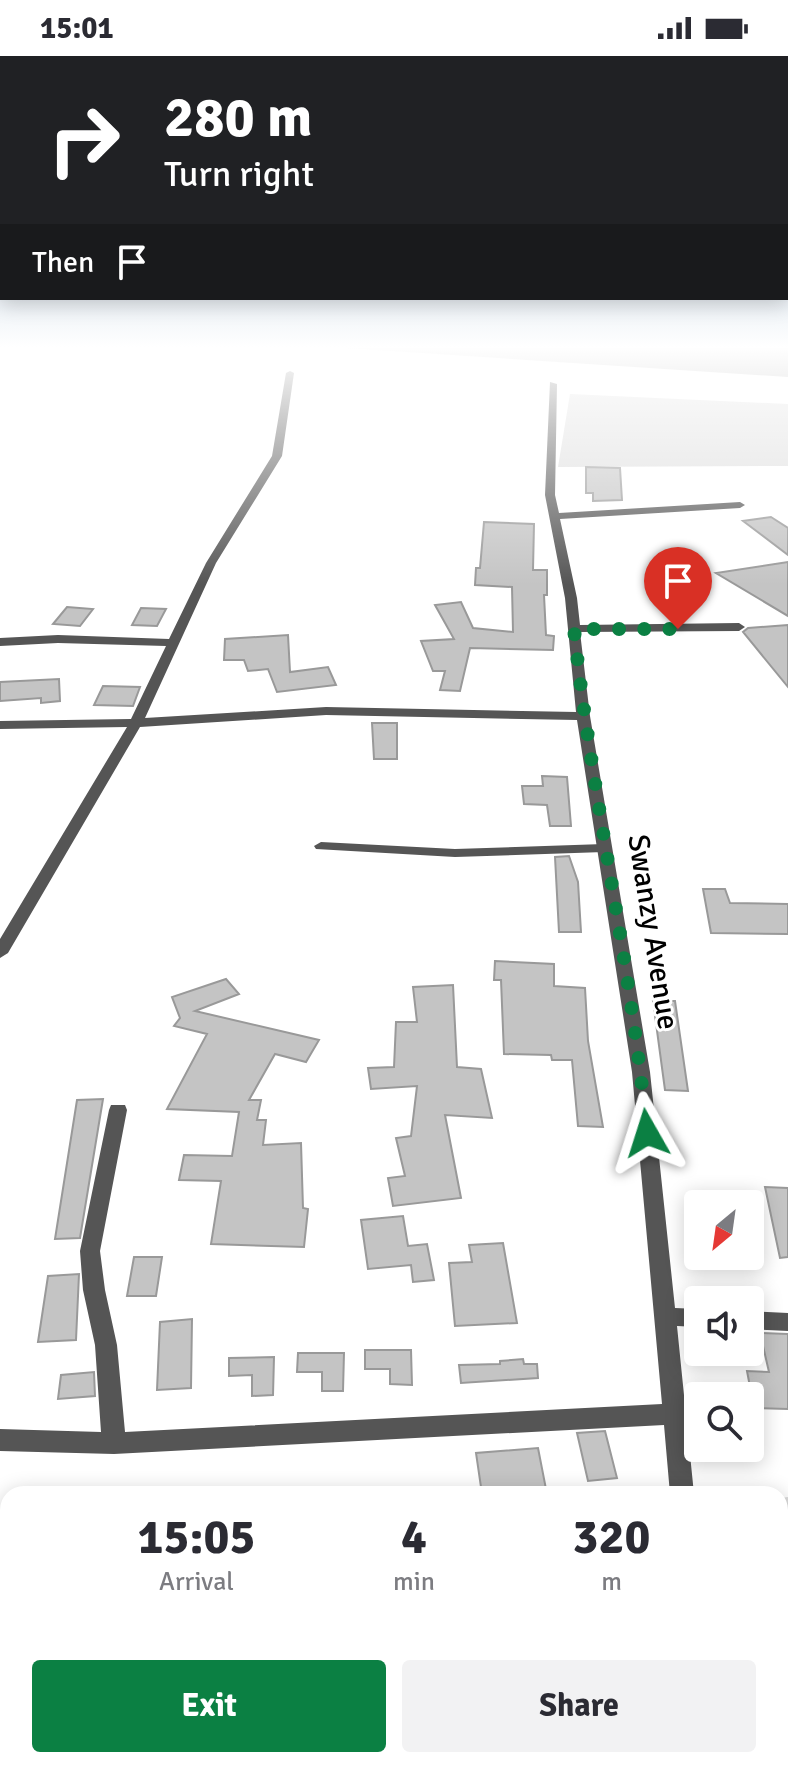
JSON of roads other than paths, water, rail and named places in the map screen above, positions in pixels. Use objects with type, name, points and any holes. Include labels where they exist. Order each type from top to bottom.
[{"type":"street","points":[[2,947],[136,723],[211,563],[277,456],[282,425]]},
{"type":"street","name":"Swanzy Avenue","points":[[552,425],[550,495],[574,629],[583,716],[641,1072],[681,1486]]},
{"type":"street","points":[[554,516],[740,505]]},
{"type":"street","points":[[574,629],[739,627]]},
{"type":"street","points":[[0,642],[58,639],[173,643]]},
{"type":"street","points":[[0,725],[136,723],[326,711],[583,716]]},
{"type":"street","points":[[114,1443],[106,1345],[94,1290],[90,1251],[118,1110]]},
{"type":"street","points":[[665,1316],[684,1317]]},
{"type":"street","points":[[764,1321],[788,1322]]},
{"type":"street","points":[[0,1440],[114,1443],[675,1414]]},
{"type":"lane","points":[[321,846],[455,853],[604,848]]}]
